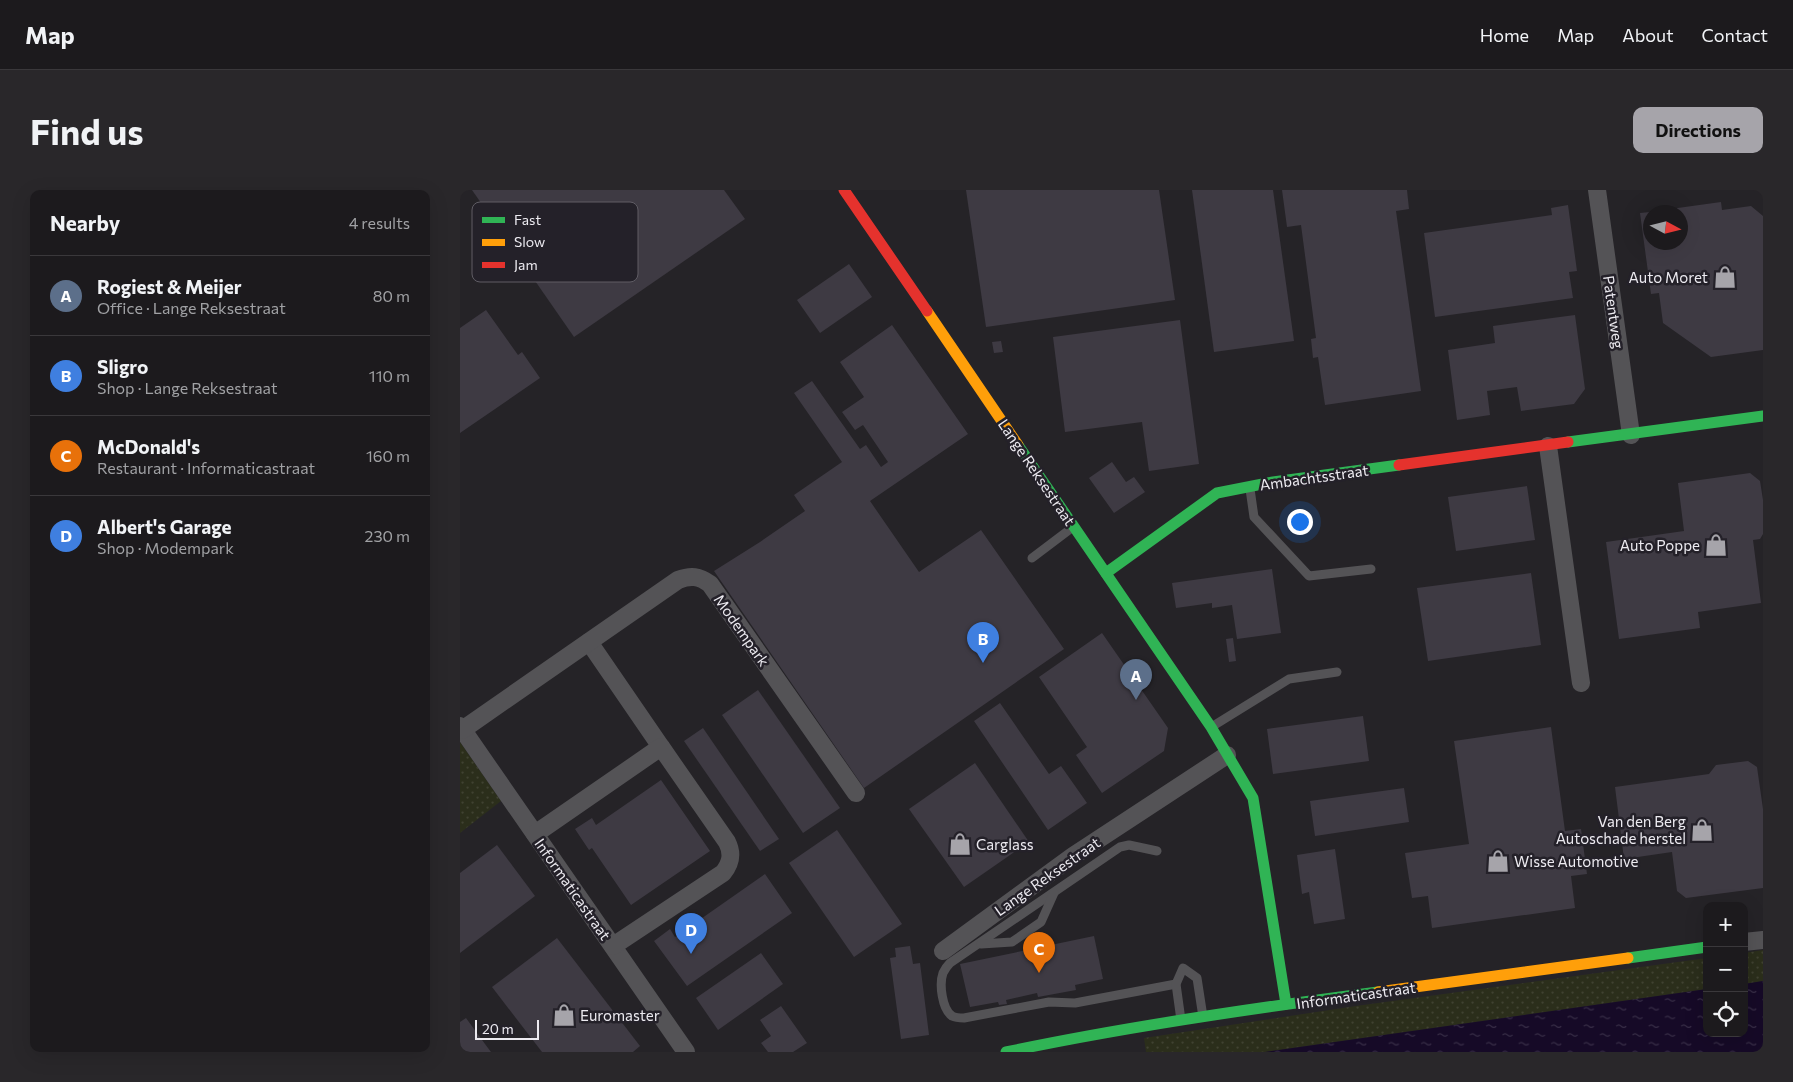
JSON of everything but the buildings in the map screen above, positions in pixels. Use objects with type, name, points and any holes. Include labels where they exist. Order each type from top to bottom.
[{"type":"street","name":"Lange Reksestraat","points":[[844,190],[1211,728],[1253,798],[1286,1004]]},
{"type":"street","name":"Patentweg","points":[[1597,190],[1631,435]]},
{"type":"street","name":"Ambachtsstraat","points":[[1106,573],[1217,493],[1273,482],[1763,416]]},
{"type":"street","points":[[1548,446],[1581,683]]},
{"type":"street","name":"Modempark","points":[[461,728],[678,580],[695,576],[710,584],[856,793]]},
{"type":"street","points":[[589,642],[730,848],[730,861],[723,873],[613,946]]},
{"type":"street","name":"Informaticastraat","points":[[461,728],[686,1052]]},
{"type":"street","points":[[535,834],[661,747]]},
{"type":"street","name":"Lange Reksestraat","points":[[943,951],[1073,856],[1227,755]]},
{"type":"street","points":[[1748,942],[1763,940]]},
{"type":"street","name":"Informaticastraat","points":[[1006,1052],[1071,1038],[1286,1004],[1703,949]]},
{"type":"lane","points":[[1249,487],[1254,517],[1309,576],[1371,569]]},
{"type":"lane","points":[[1032,558],[1074,526]]},
{"type":"lane","points":[[1211,728],[1289,680],[1337,672]]},
{"type":"lane","points":[[1157,851],[1129,845],[1120,847],[950,963],[942,975],[943,996],[947,1011],[957,1017],[964,1018],[1049,1002],[1075,1003],[1176,984]]},
{"type":"lane","points":[[979,944],[1012,942],[1041,922],[1054,893]]},
{"type":"lane","points":[[1181,1021],[1176,984],[1183,968],[1197,978],[1203,1017]]},
{"type":"green space","points":[[460,742],[501,801],[460,833]]},
{"type":"green space","points":[[1763,950],[1763,981],[1748,983],[1748,952]]},
{"type":"green space","points":[[1703,959],[1703,990],[1265,1052],[1146,1052],[1144,1038],[1356,1006]]},
{"type":"water","points":[[1763,981],[1763,1052],[1265,1052],[1703,990],[1703,1037],[1748,1037],[1748,983]]},
{"type":"traffic: fast","points":[[1568,442],[1763,416]]},
{"type":"traffic: fast","points":[[1018,445],[1211,727],[1253,798],[1286,1004]]},
{"type":"traffic: fast","points":[[1106,573],[1217,493],[1273,482],[1399,465]]},
{"type":"traffic: fast","points":[[1628,958],[1703,948]]},
{"type":"traffic: fast","points":[[1006,1052],[1192,1018],[1378,992]]},
{"type":"traffic: slow","points":[[927,311],[1018,445]]},
{"type":"traffic: slow","points":[[1378,992],[1628,958]]},
{"type":"traffic: jam","points":[[844,190],[927,311]]},
{"type":"traffic: jam","points":[[1399,465],[1568,442]]},
{"type":"place","name":"Auto Moret","points":[[1725,277]]},
{"type":"place","name":"Auto Poppe","points":[[1716,545]]},
{"type":"place","name":"Sligro","points":[[983,663]]},
{"type":"place","name":"Rogiest & Meijer","points":[[1136,700]]},
{"type":"place","name":"Van den Berg Autoschade herstel","points":[[1702,830]]},
{"type":"place","name":"Carglass","points":[[960,844]]},
{"type":"place","name":"Wisse Automotive","points":[[1498,861]]},
{"type":"place","name":"Albert's Garage","points":[[691,954]]},
{"type":"place","name":"McDonald's","points":[[1039,973]]},
{"type":"place","name":"Euromaster","points":[[564,1015]]}]
